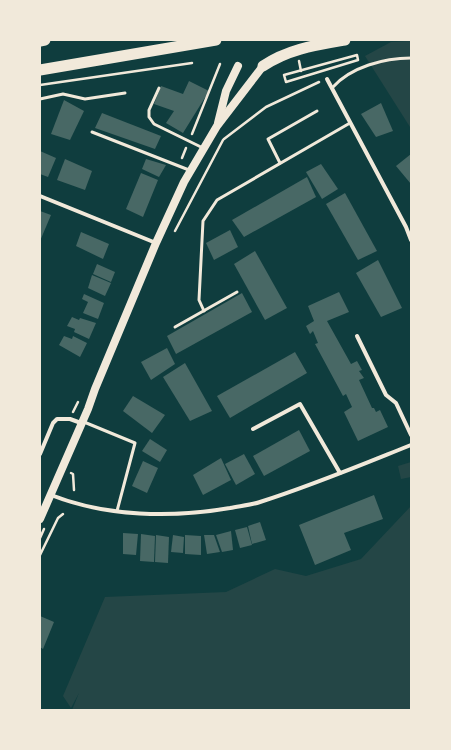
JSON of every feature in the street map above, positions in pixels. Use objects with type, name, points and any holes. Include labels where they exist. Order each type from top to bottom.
[{"type":"highway","points":[[40,41],[45,40]]},
{"type":"highway","points":[[40,70],[216,40]]},
{"type":"highway","points":[[263,66],[275,58],[303,48],[345,40]]},
{"type":"main road","points":[[218,126],[226,91],[238,66]]},
{"type":"main road","points":[[40,519],[51,496],[156,243],[191,171],[203,148],[218,126],[263,66]]},
{"type":"street","points":[[327,79],[406,227],[411,240]]},
{"type":"street","points":[[40,196],[156,243]]},
{"type":"street","points":[[357,336],[386,395],[396,403],[411,435]]},
{"type":"street","points":[[253,429],[300,404],[340,473]]},
{"type":"street","points":[[40,454],[53,424],[57,419],[62,418],[82,422]]},
{"type":"street","points":[[51,496],[76,505],[117,511],[150,514],[202,513],[259,503],[411,445]]},
{"type":"lane","points":[[333,88],[341,79],[376,63],[411,58]]},
{"type":"lane","points":[[159,88],[149,110],[149,117],[160,129],[203,148]]},
{"type":"lane","points":[[40,99],[63,94],[85,99],[126,93]]},
{"type":"lane","points":[[280,163],[268,139],[317,111]]},
{"type":"lane","points":[[204,311],[199,300],[203,221],[216,200],[350,123]]},
{"type":"lane","points":[[92,132],[191,171]]},
{"type":"lane","points":[[175,327],[237,292]]},
{"type":"lane","points":[[82,422],[135,443],[117,511]]},
{"type":"path","points":[[357,55],[358,60],[302,78],[286,82],[284,75],[357,55]]},
{"type":"path","points":[[40,85],[192,63]]},
{"type":"path","points":[[180,161],[220,64]]},
{"type":"path","points":[[172,236],[224,139],[266,107],[327,79]]},
{"type":"path","points":[[72,414],[80,397]]},
{"type":"path","points":[[73,474],[74,490]]},
{"type":"path","points":[[40,555],[58,518],[63,514]]},
{"type":"shaded area","points":[[411,41],[410,127],[365,56],[391,42]]},
{"type":"shaded area","points":[[411,462],[411,477],[401,479],[398,466]]},
{"type":"shaded area","points":[[411,506],[411,710],[72,710],[79,693],[71,708],[63,696],[105,597],[226,592],[275,569],[306,576],[361,559]]},
{"type":"building","points":[[189,81],[209,91],[183,133],[166,123],[174,111],[154,104],[161,86],[183,94]]},
{"type":"building","points":[[64,100],[84,111],[70,140],[51,134]]},
{"type":"building","points":[[381,103],[393,131],[376,137],[361,114]]},
{"type":"building","points":[[102,113],[161,136],[155,149],[95,128]]},
{"type":"building","points":[[40,151],[56,158],[48,177],[40,174]]},
{"type":"building","points":[[411,154],[411,184],[396,166]]},
{"type":"building","points":[[65,159],[92,171],[85,190],[57,180]]},
{"type":"building","points":[[146,159],[166,165],[159,177],[142,169]]},
{"type":"building","points":[[321,164],[338,189],[322,199],[306,172]]},
{"type":"building","points":[[141,173],[158,180],[143,217],[126,209]]},
{"type":"building","points":[[307,177],[316,197],[244,237],[232,220]]},
{"type":"building","points":[[345,193],[377,251],[358,260],[326,204]]},
{"type":"building","points":[[40,211],[51,215],[40,241]]},
{"type":"building","points":[[230,230],[238,247],[214,260],[206,243]]},
{"type":"building","points":[[81,232],[109,244],[103,259],[76,246]]},
{"type":"building","points":[[255,251],[287,308],[265,320],[234,264]]},
{"type":"building","points":[[378,260],[402,308],[381,317],[356,273]]},
{"type":"building","points":[[97,264],[115,272],[111,282],[93,274]]},
{"type":"building","points":[[92,275],[111,283],[105,296],[88,288]]},
{"type":"building","points":[[339,292],[349,312],[327,321],[351,364],[357,361],[362,370],[359,371],[364,378],[359,380],[372,408],[374,408],[376,412],[380,410],[388,427],[358,441],[344,412],[352,407],[346,394],[343,396],[315,344],[318,343],[313,331],[310,334],[306,326],[314,321],[308,306]]},
{"type":"building","points":[[242,293],[252,312],[176,354],[167,336]]},
{"type":"building","points":[[84,294],[104,303],[98,319],[83,313],[88,302],[82,299]]},
{"type":"building","points":[[72,317],[79,320],[80,318],[96,323],[89,339],[74,332],[75,329],[67,326]]},
{"type":"building","points":[[64,336],[72,339],[73,336],[87,343],[80,357],[59,345]]},
{"type":"building","points":[[167,348],[175,364],[151,380],[141,362]]},
{"type":"building","points":[[295,352],[307,373],[230,418],[217,396]]},
{"type":"building","points":[[185,363],[212,411],[190,421],[163,377]]},
{"type":"building","points":[[133,396],[165,415],[152,433],[123,411]]},
{"type":"building","points":[[299,430],[310,451],[264,476],[253,456]]},
{"type":"building","points":[[150,439],[167,450],[160,462],[142,451]]},
{"type":"building","points":[[244,454],[255,474],[236,485],[225,464]]},
{"type":"building","points":[[221,458],[231,480],[203,495],[193,475]]},
{"type":"building","points":[[143,461],[158,468],[147,493],[132,486]]},
{"type":"building","points":[[374,495],[383,519],[344,533],[351,550],[315,565],[299,525]]},
{"type":"building","points":[[260,522],[266,540],[252,544],[248,526]]},
{"type":"building","points":[[247,527],[252,545],[240,548],[235,530]]},
{"type":"building","points":[[231,531],[233,550],[222,552],[216,535]]},
{"type":"building","points":[[123,533],[138,534],[136,555],[123,554]]},
{"type":"building","points":[[141,534],[155,536],[154,562],[140,561]]},
{"type":"building","points":[[156,535],[169,537],[168,563],[155,562]]},
{"type":"building","points":[[173,535],[184,537],[183,553],[171,552]]},
{"type":"building","points":[[185,535],[201,536],[201,555],[185,554]]},
{"type":"building","points":[[204,535],[214,535],[220,552],[207,554]]},
{"type":"building","points":[[40,616],[54,622],[43,649],[40,647]]}]
